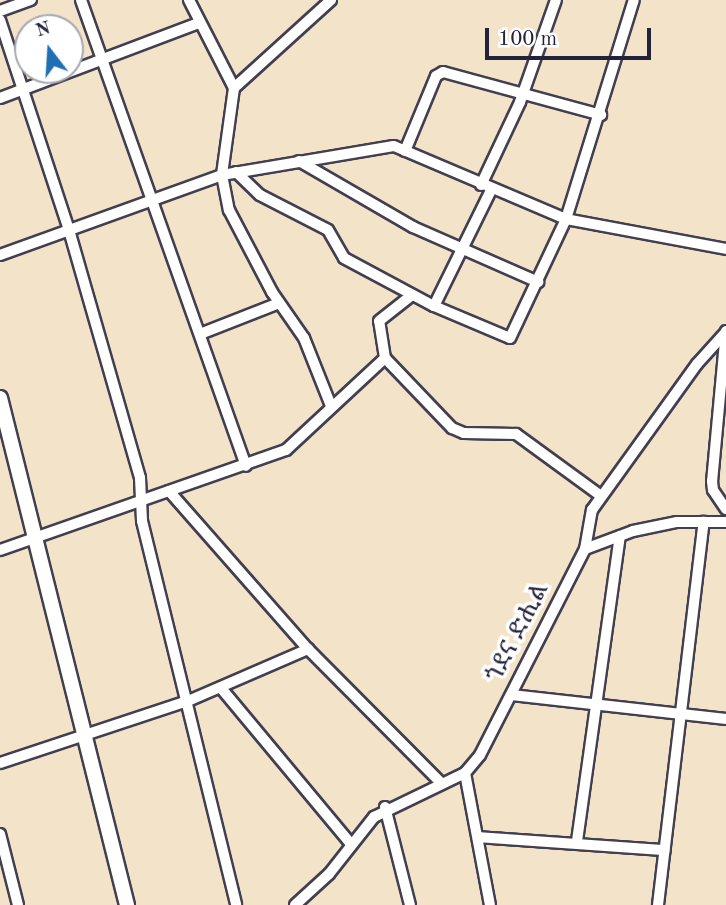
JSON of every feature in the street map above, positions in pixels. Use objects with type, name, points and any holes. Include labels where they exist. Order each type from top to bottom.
[{"type":"street","points":[[0,11],[31,0]]},
{"type":"street","points":[[81,0],[246,466]]},
{"type":"street","points":[[189,0],[234,88],[222,175],[235,225],[279,303],[303,338],[331,405]]},
{"type":"street","points":[[234,88],[331,0]]},
{"type":"street","points":[[434,306],[462,248],[523,93],[556,0]]},
{"type":"street","points":[[236,172],[260,195],[328,230],[344,258],[434,306],[510,338],[566,219],[601,115],[634,0]]},
{"type":"street","points":[[0,20],[69,230],[142,500],[142,521],[236,905]]},
{"type":"street","points":[[0,97],[199,23]]},
{"type":"street","points":[[405,151],[439,73],[601,115]]},
{"type":"street","points":[[0,255],[222,175],[379,146],[405,151],[566,219],[726,249]]},
{"type":"street","points":[[299,161],[413,227],[538,282]]},
{"type":"street","points":[[412,295],[379,321],[385,358],[452,428],[464,433],[516,434],[601,496]]},
{"type":"street","points":[[200,334],[279,303]]},
{"type":"street","points":[[726,331],[712,481],[713,490],[726,509]]},
{"type":"street","name":"ጎደና ድሒል","points":[[295,905],[329,874],[351,844],[385,807],[465,773],[481,755],[586,549],[592,510],[696,364],[726,331]]},
{"type":"street","points":[[0,550],[246,466],[289,448],[331,405],[385,358]]},
{"type":"street","points":[[0,398],[127,905]]},
{"type":"street","points":[[169,491],[308,649],[442,784]]},
{"type":"street","points":[[586,549],[620,536],[677,522],[726,522]]},
{"type":"street","points":[[658,905],[684,713],[704,522]]},
{"type":"street","points":[[577,841],[594,702],[620,536]]},
{"type":"street","points":[[0,764],[188,701],[308,649]]},
{"type":"street","points":[[220,688],[351,844]]},
{"type":"street","points":[[512,695],[594,702],[726,719]]},
{"type":"street","points":[[465,773],[490,905]]},
{"type":"street","points":[[385,807],[410,905]]},
{"type":"street","points":[[0,834],[18,905]]},
{"type":"street","points":[[478,837],[577,841],[665,850]]}]
